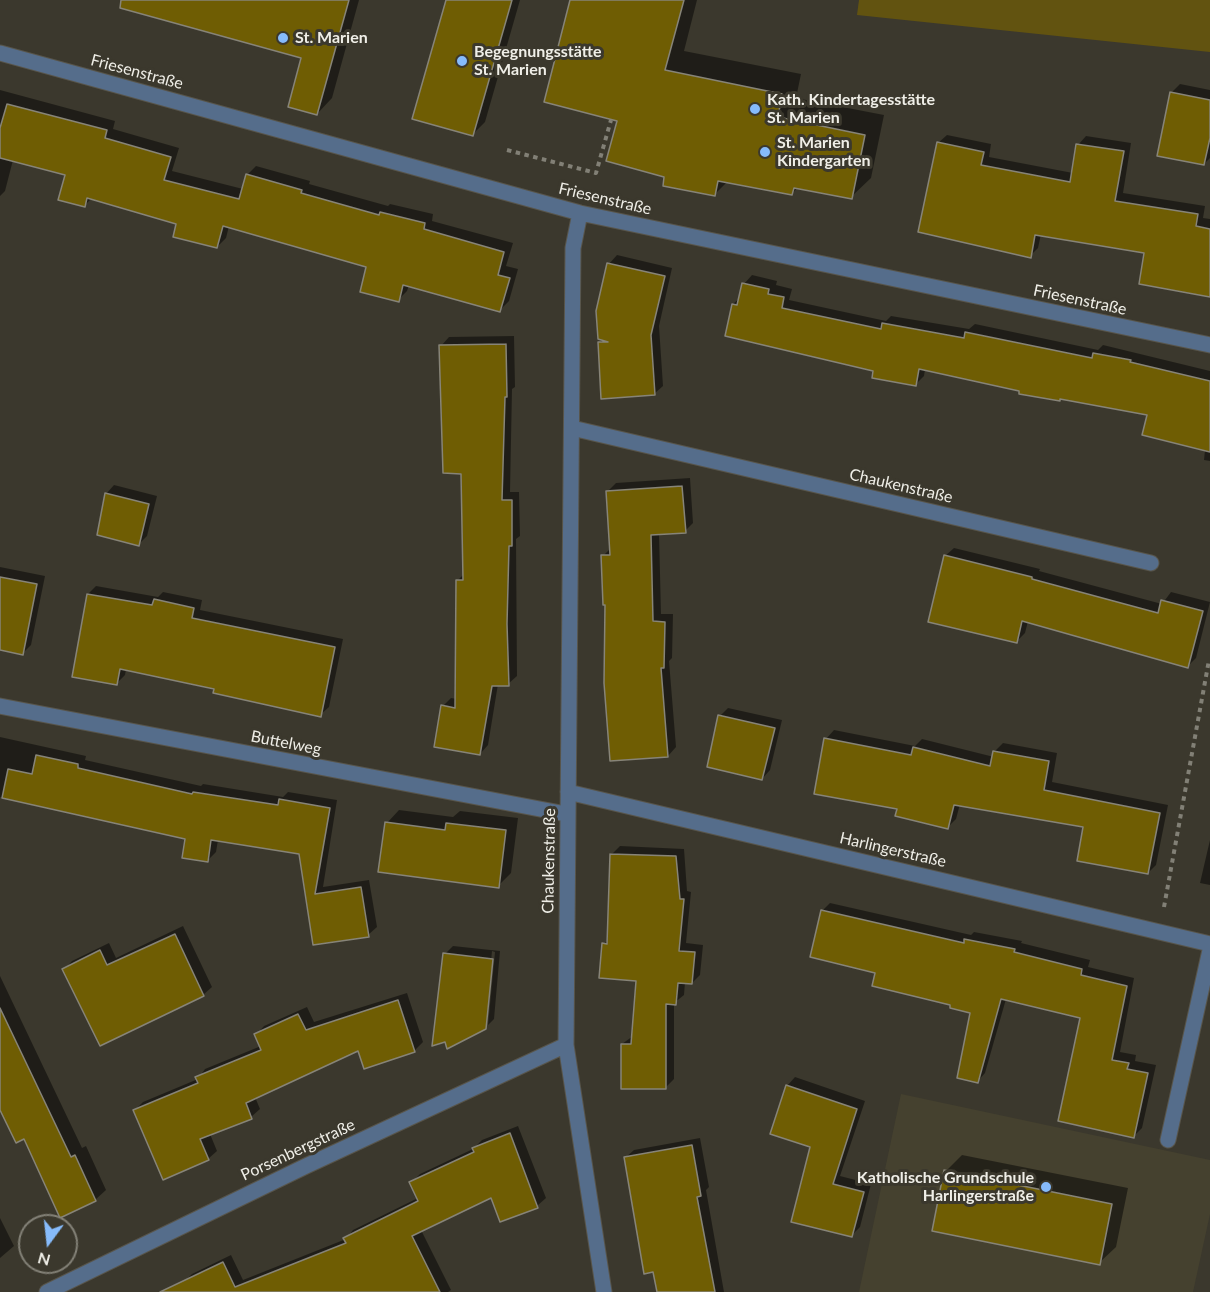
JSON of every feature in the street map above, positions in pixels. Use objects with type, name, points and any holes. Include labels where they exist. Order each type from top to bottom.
[{"type":"street","name":"Friesenstraße","points":[[0,53],[580,213],[1210,345]]},
{"type":"street","name":"Chaukenstraße","points":[[580,213],[573,248],[566,814],[566,1045],[604,1292]]},
{"type":"street","name":"Chaukenstraße","points":[[572,428],[1151,563]]},
{"type":"street","name":"Buttelweg","points":[[0,706],[566,814]]},
{"type":"street","name":"Harlingerstraße","points":[[568,792],[1210,944]]},
{"type":"street","points":[[1168,1140],[1210,950]]},
{"type":"street","name":"Porsenbergstraße","points":[[46,1292],[306,1166],[566,1045]]},
{"type":"path","points":[[507,150],[596,173],[611,120]]},
{"type":"path","points":[[1159,932],[1209,660]]},
{"type":"shaded area","points":[[859,0],[1210,0],[1210,52],[857,15]]},
{"type":"shaded area","name":"Katholische Grundschule Harlingerstraße","points":[[901,1094],[1210,1160],[1210,1214],[1193,1292],[859,1292]]},
{"type":"building","name":"St. Marien","points":[[121,0],[349,0],[317,115],[288,107],[301,58],[120,8]]},
{"type":"building","points":[[446,0],[512,0],[473,136],[412,119]]},
{"type":"building","points":[[570,0],[684,0],[665,70],[782,94],[778,117],[865,135],[852,199],[794,188],[792,195],[718,181],[715,196],[663,186],[664,177],[606,161],[617,121],[544,102]]},
{"type":"building","points":[[1170,92],[1210,100],[1210,138],[1204,165],[1157,156]]},
{"type":"building","points":[[7,104],[107,130],[105,138],[171,157],[164,180],[239,199],[246,174],[302,190],[301,193],[379,215],[380,212],[425,223],[424,229],[504,252],[498,275],[510,278],[500,312],[403,285],[399,302],[360,292],[366,267],[223,226],[217,248],[173,237],[176,224],[87,198],[85,207],[58,200],[65,175],[0,158],[0,128]]},
{"type":"building","points":[[937,142],[984,152],[981,165],[1070,182],[1076,144],[1124,151],[1115,201],[1198,214],[1196,226],[1210,229],[1210,297],[1139,284],[1144,253],[1035,235],[1031,258],[918,232]]},
{"type":"building","points":[[607,263],[665,276],[651,335],[655,395],[601,399],[598,342],[608,342],[598,339],[596,311]]},
{"type":"building","points":[[742,283],[769,289],[768,294],[784,297],[782,308],[881,329],[882,323],[964,338],[965,332],[1092,358],[1093,353],[1131,360],[1130,362],[1210,381],[1210,452],[1142,435],[1147,415],[1019,394],[1019,391],[919,369],[916,386],[872,378],[873,371],[725,336],[732,304],[737,305]]},
{"type":"building","points":[[506,344],[507,397],[505,397],[502,500],[512,500],[512,546],[509,546],[507,624],[509,686],[492,686],[480,755],[434,747],[441,705],[455,708],[456,580],[463,580],[461,474],[443,473],[439,345]]},
{"type":"building","points":[[682,486],[686,533],[651,535],[653,621],[665,622],[664,668],[661,668],[668,757],[610,761],[604,683],[605,605],[603,605],[601,555],[610,555],[606,491]]},
{"type":"building","points":[[105,493],[149,504],[139,546],[97,535]]},
{"type":"building","points":[[944,555],[1158,613],[1161,600],[1203,611],[1188,668],[1022,621],[1017,643],[928,622]]},
{"type":"building","points":[[0,577],[37,584],[23,655],[0,650]]},
{"type":"building","points":[[87,594],[152,605],[154,599],[194,608],[192,618],[335,647],[321,717],[213,693],[214,689],[120,669],[117,685],[72,677]]},
{"type":"building","points":[[718,715],[775,728],[762,780],[707,767]]},
{"type":"building","points":[[824,738],[911,755],[913,747],[990,766],[993,751],[1049,761],[1044,790],[1160,813],[1148,874],[1077,861],[1083,827],[954,805],[948,829],[895,816],[897,809],[814,794]]},
{"type":"building","points":[[36,755],[78,764],[78,768],[192,794],[193,792],[278,805],[279,799],[330,808],[315,894],[361,887],[369,937],[313,945],[299,854],[211,840],[208,862],[182,858],[185,839],[2,798],[8,769],[32,774]]},
{"type":"building","points":[[385,822],[445,830],[446,823],[506,830],[499,888],[378,872]]},
{"type":"building","points":[[610,854],[676,856],[680,899],[684,899],[679,951],[695,952],[692,984],[678,983],[676,1005],[666,1004],[666,1089],[621,1089],[621,1044],[631,1044],[636,981],[599,978],[602,943],[607,944]]},
{"type":"building","points":[[821,910],[964,943],[964,939],[1015,949],[1014,952],[1082,969],[1081,975],[1127,986],[1112,1060],[1129,1063],[1127,1069],[1148,1073],[1134,1138],[1058,1121],[1080,1018],[1001,999],[978,1083],[957,1078],[970,1013],[950,1008],[950,1005],[872,986],[875,973],[810,957]]},
{"type":"building","points":[[175,934],[204,996],[100,1046],[62,969],[100,950],[107,965]]},
{"type":"building","points":[[443,953],[493,959],[486,1029],[447,1049],[445,1042],[432,1046]]},
{"type":"building","points":[[398,1000],[415,1052],[364,1069],[358,1051],[246,1103],[252,1119],[200,1139],[209,1160],[163,1180],[133,1110],[198,1083],[195,1077],[261,1050],[254,1034],[298,1014],[306,1030]]},
{"type":"building","points":[[0,1008],[71,1157],[75,1155],[96,1201],[68,1214],[58,1214],[24,1139],[16,1143],[0,1110]]},
{"type":"building","points":[[786,1085],[857,1109],[833,1184],[864,1192],[852,1237],[791,1222],[810,1147],[770,1134]]},
{"type":"building","points":[[510,1133],[538,1208],[500,1222],[491,1198],[412,1236],[440,1292],[160,1292],[223,1262],[235,1287],[346,1243],[343,1238],[418,1201],[409,1182],[474,1152],[472,1148]]},
{"type":"building","points":[[692,1145],[701,1196],[697,1197],[715,1292],[657,1292],[653,1272],[644,1274],[624,1157]]},
{"type":"building","points":[[944,1170],[1112,1204],[1100,1265],[932,1231]]},
{"type":"place","name":"St. Marien","points":[[283,38]]},
{"type":"place","name":"Begegnungsstätte St. Marien","points":[[462,61]]},
{"type":"place","name":"Kath. Kindertagesstätte St. Marien","points":[[755,109]]},
{"type":"place","name":"St. Marien Kindergarten","points":[[765,152]]},
{"type":"place","name":"Katholische Grundschule Harlingerstraße","points":[[1046,1187]]}]
